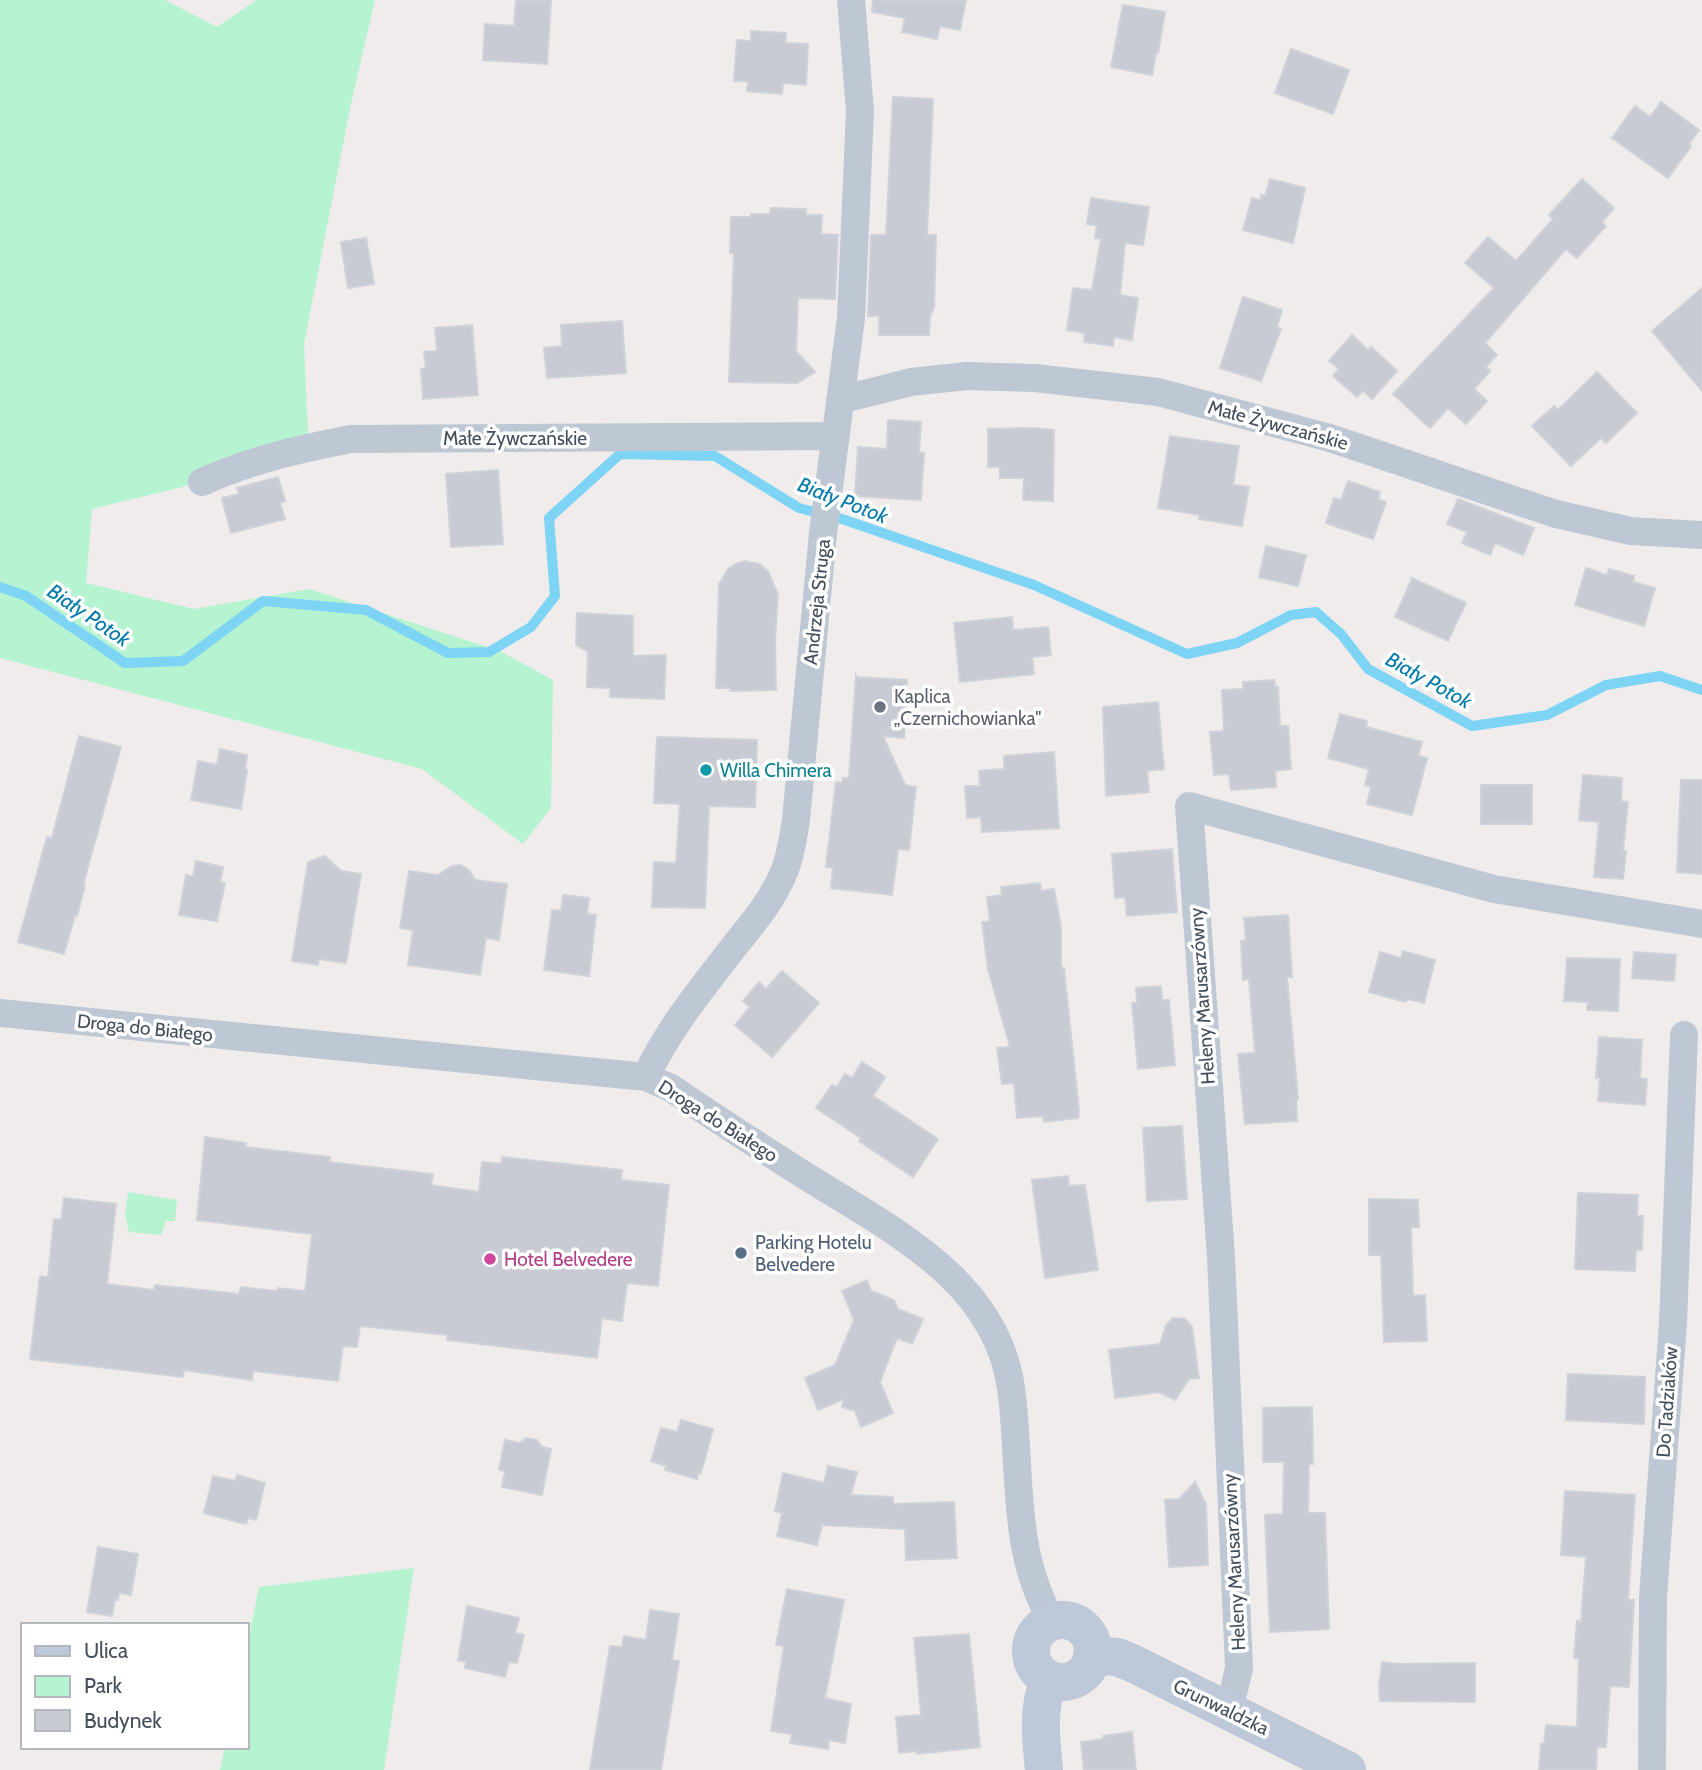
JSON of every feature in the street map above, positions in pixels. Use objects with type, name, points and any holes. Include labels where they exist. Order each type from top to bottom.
[{"type":"street","name":"Andrzeja Struga","points":[[646,1077],[680,1016],[763,910],[784,872],[796,820],[823,533],[839,400],[849,349],[860,111],[851,0]]},
{"type":"street","name":"Małe Żywczańskie","points":[[839,400],[911,382],[967,376],[1035,378],[1158,392],[1330,438],[1556,514],[1631,531],[1702,535]]},
{"type":"street","name":"Małe Żywczańskie","points":[[202,482],[239,466],[286,452],[351,439],[835,436]]},
{"type":"street","name":"Heleny Marusarzówny","points":[[1225,1709],[1238,1677],[1238,1641],[1221,1257],[1189,806],[1494,889],[1702,925]]},
{"type":"street","name":"Droga do Białego","points":[[0,1013],[646,1077],[671,1088],[933,1259],[980,1309],[1002,1349],[1008,1370],[1027,1557],[1033,1581],[1052,1621]]},
{"type":"street","name":"Do Tadziaków","points":[[1652,1770],[1653,1597],[1673,1323],[1684,1035]]},
{"type":"street","points":[[1063,1620],[1079,1625],[1090,1638],[1093,1655],[1088,1668],[1077,1678],[1063,1682],[1042,1675],[1034,1664],[1032,1642],[1040,1629],[1052,1621],[1063,1620]]},
{"type":"street","name":"Grunwaldzka","points":[[1093,1655],[1117,1657],[1132,1663],[1347,1770]]},
{"type":"street","points":[[1044,1770],[1041,1715],[1044,1691],[1049,1679]]},
{"type":"green space","points":[[0,0],[165,0],[217,27],[256,0],[375,0],[351,104],[304,344],[309,456],[92,509],[86,583],[194,609],[309,589],[500,651],[553,680],[551,808],[523,844],[422,769],[0,658]]},
{"type":"green space","points":[[128,1192],[177,1200],[175,1221],[166,1221],[161,1235],[129,1232],[125,1215]]},
{"type":"green space","points":[[414,1568],[384,1770],[220,1770],[225,1749],[248,1749],[248,1640],[259,1587]]},
{"type":"building","points":[[516,0],[551,0],[547,64],[483,60],[485,24],[514,26]]},
{"type":"building","points":[[873,0],[966,0],[960,30],[940,26],[937,39],[902,32],[905,18],[872,12]]},
{"type":"building","points":[[1123,5],[1165,12],[1152,75],[1111,67]]},
{"type":"building","points":[[751,31],[786,33],[785,43],[808,44],[806,85],[783,83],[782,94],[747,91],[748,81],[734,81],[737,40],[751,41]]},
{"type":"building","points":[[1291,49],[1349,70],[1333,114],[1275,93]]},
{"type":"building","points":[[893,97],[933,99],[927,235],[936,235],[934,308],[930,316],[929,335],[879,335],[879,316],[868,316],[871,235],[886,235]]},
{"type":"building","points":[[1661,102],[1699,130],[1668,178],[1612,138],[1635,106],[1650,117]]},
{"type":"building","points":[[1270,179],[1305,188],[1293,243],[1243,230],[1252,198],[1261,200],[1261,195],[1265,196]]},
{"type":"building","points":[[1582,179],[1614,208],[1602,222],[1606,226],[1577,258],[1566,249],[1485,343],[1497,355],[1486,367],[1490,371],[1474,389],[1487,401],[1466,424],[1448,408],[1430,428],[1393,394],[1494,288],[1465,263],[1488,237],[1516,261],[1553,219],[1549,215]]},
{"type":"building","points":[[1091,198],[1149,207],[1143,245],[1125,243],[1120,295],[1138,298],[1132,340],[1114,337],[1113,346],[1084,342],[1085,333],[1067,330],[1073,288],[1092,290],[1101,239],[1095,238],[1097,225],[1087,224]]},
{"type":"building","points":[[771,208],[806,209],[806,215],[822,215],[821,234],[838,235],[835,299],[798,298],[796,351],[815,372],[797,383],[729,382],[734,253],[730,253],[731,217],[770,214]]},
{"type":"building","points":[[366,238],[374,284],[348,288],[341,242]]},
{"type":"building","points":[[1702,288],[1702,391],[1652,331]]},
{"type":"building","points":[[1243,297],[1282,310],[1277,327],[1281,329],[1261,381],[1220,368]]},
{"type":"building","points":[[622,321],[626,373],[547,378],[544,348],[562,346],[561,325]]},
{"type":"building","points":[[472,325],[478,395],[423,399],[421,369],[426,368],[424,352],[437,351],[435,328]]},
{"type":"building","points":[[1352,335],[1368,350],[1371,347],[1397,371],[1372,399],[1363,391],[1357,397],[1333,376],[1339,369],[1329,361]]},
{"type":"building","points":[[1597,372],[1637,413],[1606,443],[1601,438],[1571,466],[1532,426],[1554,406],[1558,410]]},
{"type":"building","points":[[888,420],[921,422],[919,453],[924,453],[921,500],[855,496],[858,447],[887,449]]},
{"type":"building","points":[[988,429],[1054,430],[1053,501],[1023,500],[1024,478],[1000,478],[1000,467],[988,467]]},
{"type":"building","points":[[1170,436],[1239,446],[1233,485],[1249,487],[1242,526],[1199,519],[1200,515],[1158,508]]},
{"type":"building","points":[[498,470],[503,544],[451,547],[446,474]]},
{"type":"building","points":[[278,477],[285,501],[280,503],[285,519],[231,533],[222,498],[239,494],[237,488]]},
{"type":"building","points":[[1348,481],[1380,492],[1378,499],[1386,502],[1373,539],[1326,523],[1334,498],[1341,500]]},
{"type":"building","points":[[1458,499],[1534,528],[1523,555],[1495,543],[1490,555],[1462,543],[1467,532],[1447,524]]},
{"type":"building","points":[[1266,546],[1306,555],[1298,586],[1259,577]]},
{"type":"building","points":[[745,561],[759,564],[768,571],[778,595],[776,690],[730,691],[730,688],[716,688],[719,584],[728,569]]},
{"type":"building","points":[[1586,568],[1607,575],[1609,569],[1634,576],[1633,582],[1655,588],[1644,626],[1575,605]]},
{"type":"building","points":[[1412,578],[1466,603],[1448,641],[1395,617]]},
{"type":"building","points":[[577,613],[633,616],[633,656],[666,655],[664,699],[610,697],[610,688],[587,687],[588,652],[576,645]]},
{"type":"building","points":[[1012,617],[1013,630],[1048,627],[1051,655],[1032,657],[1034,674],[960,682],[954,623]]},
{"type":"building","points":[[856,675],[907,680],[904,738],[883,736],[905,785],[916,787],[909,850],[898,849],[892,895],[831,888],[833,868],[826,867],[836,782],[842,783],[843,778],[849,778]]},
{"type":"building","points":[[1274,680],[1275,687],[1278,687],[1280,726],[1288,726],[1291,769],[1275,771],[1276,787],[1231,790],[1229,774],[1214,775],[1210,732],[1224,731],[1222,690],[1243,689],[1243,682]]},
{"type":"building","points":[[1158,702],[1164,769],[1147,771],[1149,792],[1106,796],[1103,707]]},
{"type":"building","points":[[1340,714],[1367,721],[1366,727],[1422,742],[1418,756],[1427,758],[1412,815],[1367,804],[1371,787],[1365,785],[1369,769],[1328,758]]},
{"type":"building","points":[[79,736],[121,747],[77,916],[75,915],[64,954],[18,942],[47,837],[52,838]]},
{"type":"building","name":"Willa Chimera","points":[[657,737],[757,740],[755,807],[709,806],[705,908],[652,907],[654,862],[676,863],[680,804],[654,803]]},
{"type":"building","points":[[220,749],[247,755],[241,809],[191,800],[198,761],[217,765]]},
{"type":"building","points":[[1054,752],[1059,828],[982,832],[981,817],[967,818],[965,786],[980,786],[979,771],[1004,769],[1004,756]]},
{"type":"building","points":[[1583,775],[1622,778],[1621,801],[1628,802],[1623,879],[1594,877],[1599,822],[1579,820]]},
{"type":"building","points":[[1681,780],[1702,780],[1702,874],[1677,872]]},
{"type":"building","points":[[1481,785],[1532,785],[1532,824],[1481,824]]},
{"type":"building","points":[[1172,849],[1177,912],[1127,916],[1125,897],[1115,898],[1112,854]]},
{"type":"building","points":[[325,856],[341,871],[361,874],[346,963],[319,959],[318,965],[292,961],[308,862]]},
{"type":"building","points":[[196,861],[223,867],[220,882],[225,883],[217,921],[179,915],[186,875],[193,877]]},
{"type":"building","points":[[461,865],[469,870],[475,880],[507,884],[499,940],[486,938],[480,975],[408,965],[413,930],[400,928],[409,871],[438,875],[452,866]]},
{"type":"building","points":[[1040,883],[1041,891],[1054,889],[1061,927],[1061,968],[1064,968],[1079,1111],[1078,1118],[1044,1122],[1043,1116],[1017,1118],[1014,1083],[1002,1084],[997,1048],[1010,1047],[988,969],[982,922],[990,921],[987,897],[1002,895],[1001,887]]},
{"type":"building","points":[[563,895],[589,898],[587,914],[596,915],[589,976],[544,970],[552,910],[561,911]]},
{"type":"building","points":[[1288,915],[1292,977],[1287,977],[1298,1099],[1297,1121],[1245,1124],[1238,1054],[1255,1053],[1249,979],[1243,980],[1241,941],[1246,941],[1244,918]]},
{"type":"building","points":[[1403,951],[1435,960],[1424,1003],[1407,999],[1406,1002],[1369,992],[1380,952],[1401,958]]},
{"type":"building","points":[[1634,952],[1676,955],[1674,981],[1632,978]]},
{"type":"building","points":[[1567,958],[1620,959],[1618,1011],[1587,1010],[1588,1002],[1564,1001]]},
{"type":"building","points":[[782,971],[819,1003],[772,1057],[735,1025],[750,1007],[743,1001],[759,982],[766,989]]},
{"type":"building","points":[[1161,986],[1162,1000],[1169,1000],[1175,1065],[1138,1069],[1132,1003],[1137,1003],[1136,988]]},
{"type":"building","points":[[1599,1037],[1642,1040],[1640,1078],[1647,1079],[1645,1105],[1598,1101],[1600,1078],[1596,1078]]},
{"type":"building","points":[[862,1062],[885,1077],[873,1096],[938,1139],[913,1177],[816,1108],[832,1085],[837,1087],[845,1074],[852,1078]]},
{"type":"building","points":[[1182,1126],[1187,1199],[1147,1201],[1143,1128]]},
{"type":"building","name":"Hotel Belvedere","points":[[205,1137],[246,1143],[245,1147],[330,1157],[329,1162],[433,1174],[431,1185],[479,1192],[482,1162],[501,1164],[502,1157],[622,1170],[621,1180],[669,1185],[658,1286],[627,1283],[622,1321],[602,1318],[597,1358],[447,1340],[448,1335],[360,1326],[357,1347],[343,1346],[338,1381],[253,1371],[252,1380],[184,1370],[183,1377],[30,1359],[40,1276],[48,1277],[54,1219],[61,1220],[64,1198],[116,1204],[107,1284],[154,1290],[155,1285],[239,1294],[241,1287],[305,1291],[312,1234],[197,1220]]},
{"type":"building","points":[[1068,1176],[1069,1186],[1085,1185],[1098,1270],[1045,1278],[1032,1180]]},
{"type":"building","points":[[1578,1193],[1638,1195],[1637,1216],[1643,1216],[1642,1250],[1636,1250],[1635,1271],[1575,1269]]},
{"type":"building","points":[[1369,1199],[1418,1200],[1419,1227],[1411,1227],[1413,1296],[1425,1295],[1427,1341],[1384,1342],[1381,1255],[1369,1255]]},
{"type":"building","points":[[867,1280],[871,1291],[894,1300],[898,1309],[923,1319],[912,1344],[897,1338],[880,1382],[893,1413],[861,1427],[855,1411],[842,1407],[844,1399],[818,1410],[805,1378],[835,1365],[854,1320],[842,1291]]},
{"type":"building","points":[[1173,1318],[1185,1319],[1192,1327],[1199,1378],[1189,1379],[1175,1400],[1159,1392],[1115,1398],[1109,1350],[1160,1344],[1166,1325]]},
{"type":"building","points":[[1568,1374],[1645,1377],[1644,1424],[1566,1420]]},
{"type":"building","points":[[1312,1407],[1313,1464],[1309,1464],[1308,1513],[1325,1513],[1329,1629],[1270,1632],[1265,1515],[1283,1514],[1284,1462],[1263,1462],[1263,1408]]},
{"type":"building","points":[[681,1420],[713,1429],[697,1479],[665,1470],[666,1466],[651,1461],[661,1428],[677,1432]]},
{"type":"building","points":[[527,1438],[537,1440],[542,1447],[551,1449],[542,1495],[502,1487],[505,1471],[499,1470],[505,1440],[519,1443]]},
{"type":"building","points":[[828,1466],[857,1472],[851,1495],[893,1497],[893,1504],[954,1502],[957,1558],[906,1560],[905,1529],[823,1525],[823,1522],[817,1545],[777,1536],[782,1513],[775,1511],[783,1473],[824,1483]]},
{"type":"building","points":[[237,1475],[265,1483],[256,1520],[248,1518],[246,1524],[204,1513],[213,1476],[235,1481]]},
{"type":"building","points":[[1195,1482],[1206,1504],[1208,1565],[1169,1567],[1165,1500],[1179,1499]]},
{"type":"building","points":[[1565,1491],[1635,1495],[1628,1600],[1634,1600],[1629,1687],[1610,1686],[1606,1747],[1597,1747],[1596,1770],[1539,1770],[1546,1725],[1577,1727],[1579,1658],[1574,1658],[1577,1621],[1581,1622],[1586,1557],[1561,1555]]},
{"type":"building","points":[[98,1547],[138,1554],[131,1595],[119,1593],[112,1616],[87,1612]]},
{"type":"building","points":[[787,1589],[844,1600],[825,1698],[851,1704],[845,1743],[829,1740],[828,1749],[790,1743],[792,1734],[771,1731],[784,1646],[776,1645]]},
{"type":"building","points":[[467,1606],[519,1618],[515,1633],[524,1635],[517,1663],[509,1662],[505,1677],[465,1668],[466,1662],[458,1660]]},
{"type":"building","points":[[650,1610],[679,1614],[672,1660],[679,1661],[661,1770],[590,1770],[610,1646],[622,1647],[624,1636],[646,1640]]},
{"type":"building","points":[[969,1634],[980,1747],[917,1754],[916,1751],[899,1753],[896,1717],[921,1715],[914,1638]]},
{"type":"building","points":[[1382,1662],[1475,1663],[1475,1702],[1380,1701]]},
{"type":"building","points":[[1132,1732],[1136,1770],[1084,1770],[1081,1742]]},
{"type":"waterway","name":"Biały Potok","points":[[0,587],[26,596],[125,663],[183,661],[263,601],[366,610],[448,653],[489,652],[531,627],[555,596],[549,518],[620,454],[715,456],[799,508],[842,519],[1034,585],[1187,654],[1237,643],[1291,615],[1316,612],[1341,634],[1368,669],[1472,726],[1547,715],[1606,685],[1660,676],[1702,690]]},
{"type":"place","name":"Kaplica „Czernichowianka\"","points":[[880,707]]},
{"type":"place","name":"Willa Chimera","points":[[706,770]]},
{"type":"place","name":"Parking Hotelu Belvedere","points":[[741,1253]]},
{"type":"place","name":"Hotel Belvedere","points":[[490,1259]]}]
